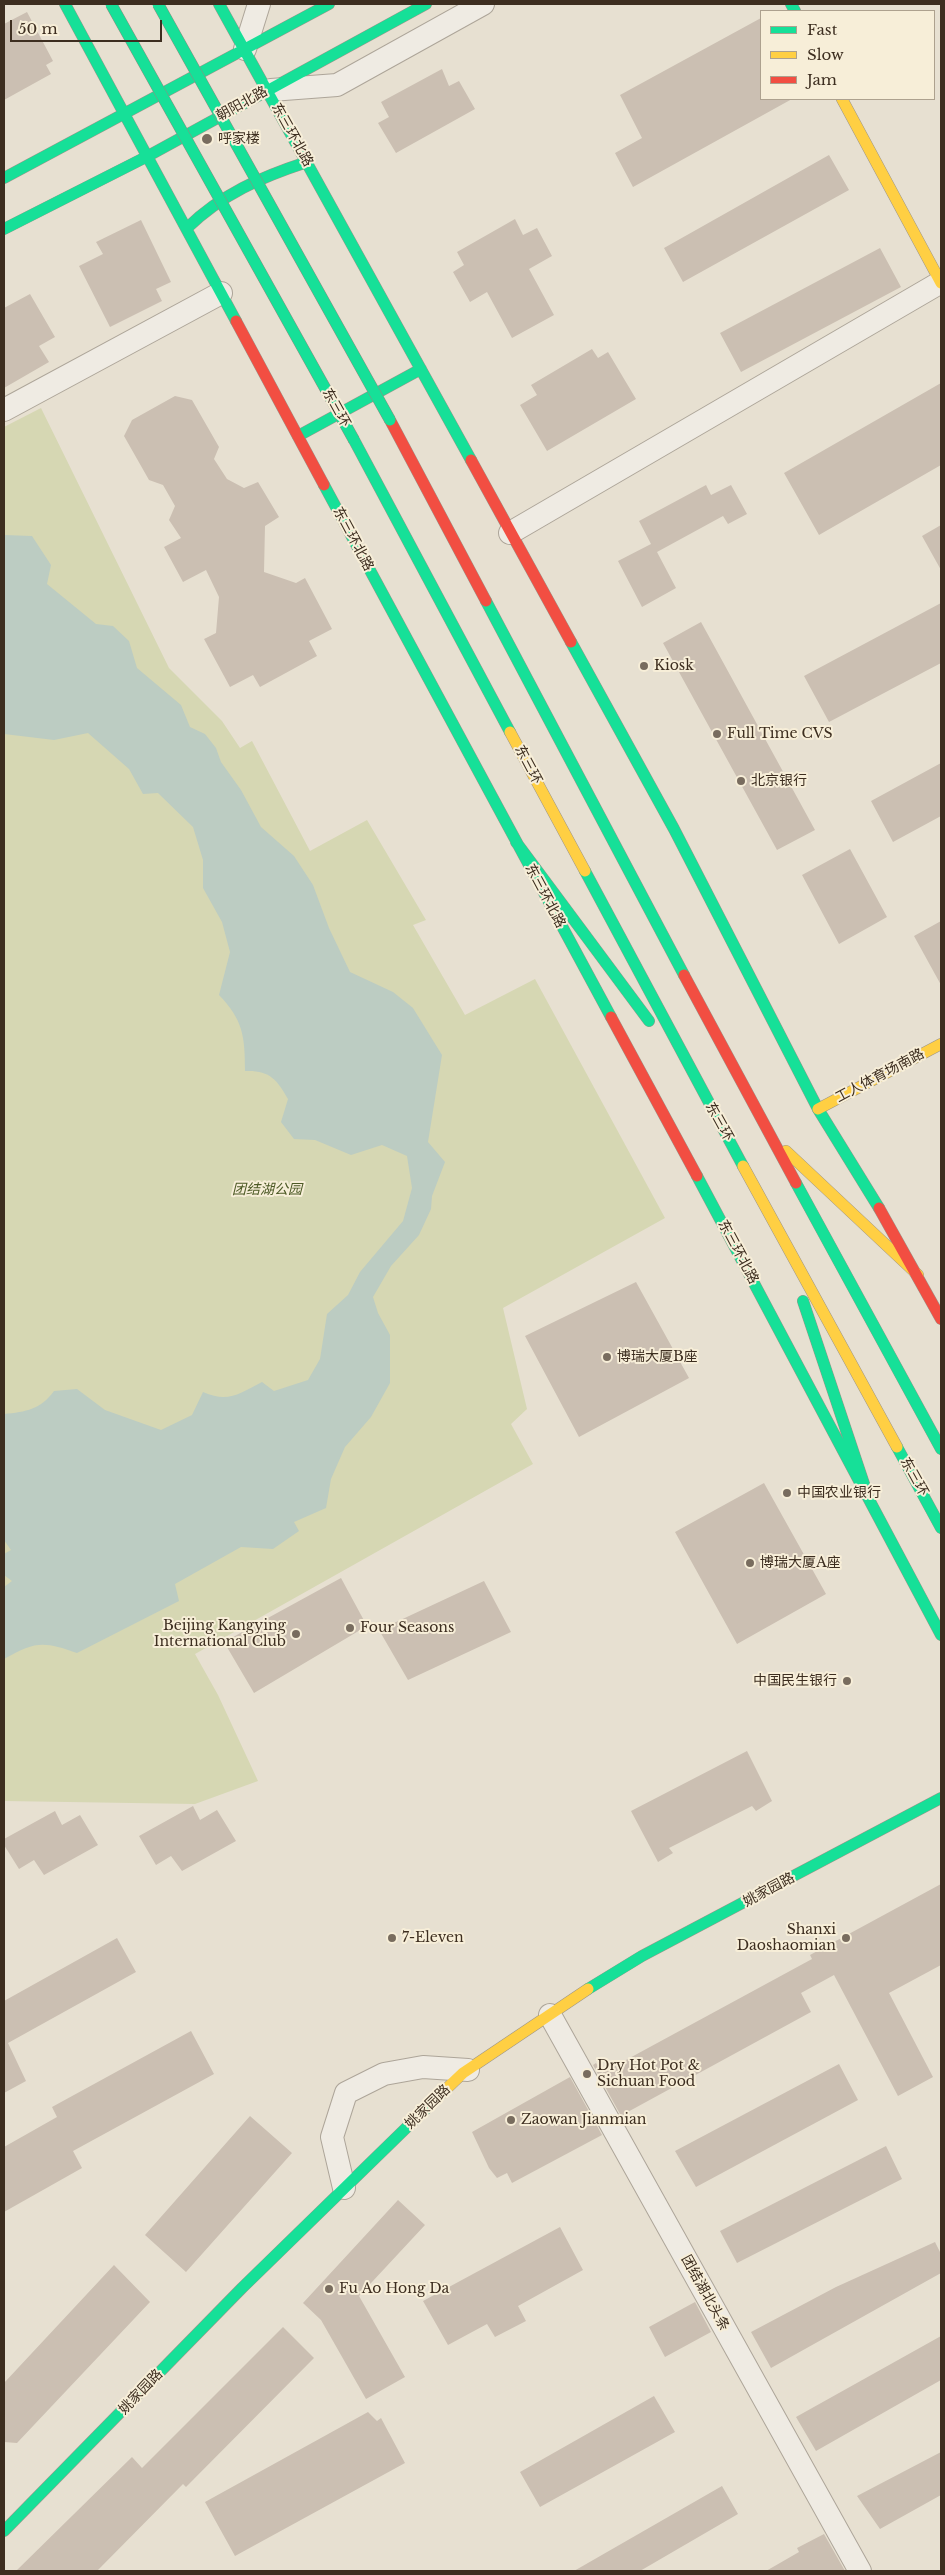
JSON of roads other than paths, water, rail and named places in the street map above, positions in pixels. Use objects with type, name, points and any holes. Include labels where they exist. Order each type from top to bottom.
[{"type":"main road","points":[[65,4],[125,112]]},
{"type":"main road","name":"东三环","points":[[112,4],[354,440],[704,1094],[941,1528]]},
{"type":"main road","points":[[158,4],[390,420],[768,1133],[941,1449]]},
{"type":"main road","name":"东三环北路","points":[[219,4],[246,49],[674,830],[818,1108],[918,1275],[941,1319]]},
{"type":"main road","points":[[4,178],[329,4]]},
{"type":"main road","name":"朝阳北路","points":[[4,229],[148,156],[426,4]]},
{"type":"main road","points":[[843,100],[941,282]]},
{"type":"main road","name":"东三环北路","points":[[125,112],[866,1490],[941,1635]]},
{"type":"main road","points":[[187,228],[206,209],[235,189],[307,162]]},
{"type":"main road","points":[[298,436],[421,369]]},
{"type":"main road","points":[[516,842],[704,1094]]},
{"type":"main road","name":"工人体育场南路","points":[[818,1108],[941,1044]]},
{"type":"main road","points":[[768,1133],[918,1275]]},
{"type":"main road","points":[[780,1233],[866,1490]]},
{"type":"main road","name":"姚家园路","points":[[4,2531],[242,2288],[468,2070],[642,1956],[941,1798]]},
{"type":"street","points":[[246,49],[259,4]]},
{"type":"street","points":[[268,90],[336,85],[483,4]]},
{"type":"street","points":[[510,533],[941,282]]},
{"type":"street","points":[[4,410],[222,293]]},
{"type":"street","name":"团结湖北头条","points":[[550,2015],[860,2571]]},
{"type":"street","points":[[344,2188],[332,2136],[346,2093],[384,2074],[423,2067],[468,2070]]},
{"type":"place","name":"呼家楼","points":[[207,139]]},
{"type":"place","name":"Kiosk","points":[[644,666]]},
{"type":"place","name":"Full Time CVS","points":[[717,734]]},
{"type":"place","name":"北京银行","points":[[741,781]]},
{"type":"place","name":"博瑞大厦B座","points":[[607,1357]]},
{"type":"place","name":"中国农业银行","points":[[787,1493]]},
{"type":"place","name":"博瑞大厦A座","points":[[750,1563]]},
{"type":"place","name":"Four Seasons","points":[[350,1628]]},
{"type":"place","name":"Beijing Kangying International Club","points":[[296,1634]]},
{"type":"place","name":"中国民生银行","points":[[847,1681]]},
{"type":"place","name":"7-Eleven","points":[[392,1938]]},
{"type":"place","name":"Shanxi Daoshaomian","points":[[846,1938]]},
{"type":"place","name":"Dry Hot Pot & Sichuan Food","points":[[587,2074]]},
{"type":"place","name":"Zaowan Jianmian","points":[[511,2120]]},
{"type":"place","name":"Fu Ao Hong Da","points":[[329,2289]]},
{"type":"park label","name":"团结湖公园","points":[[267,1190]]}]
